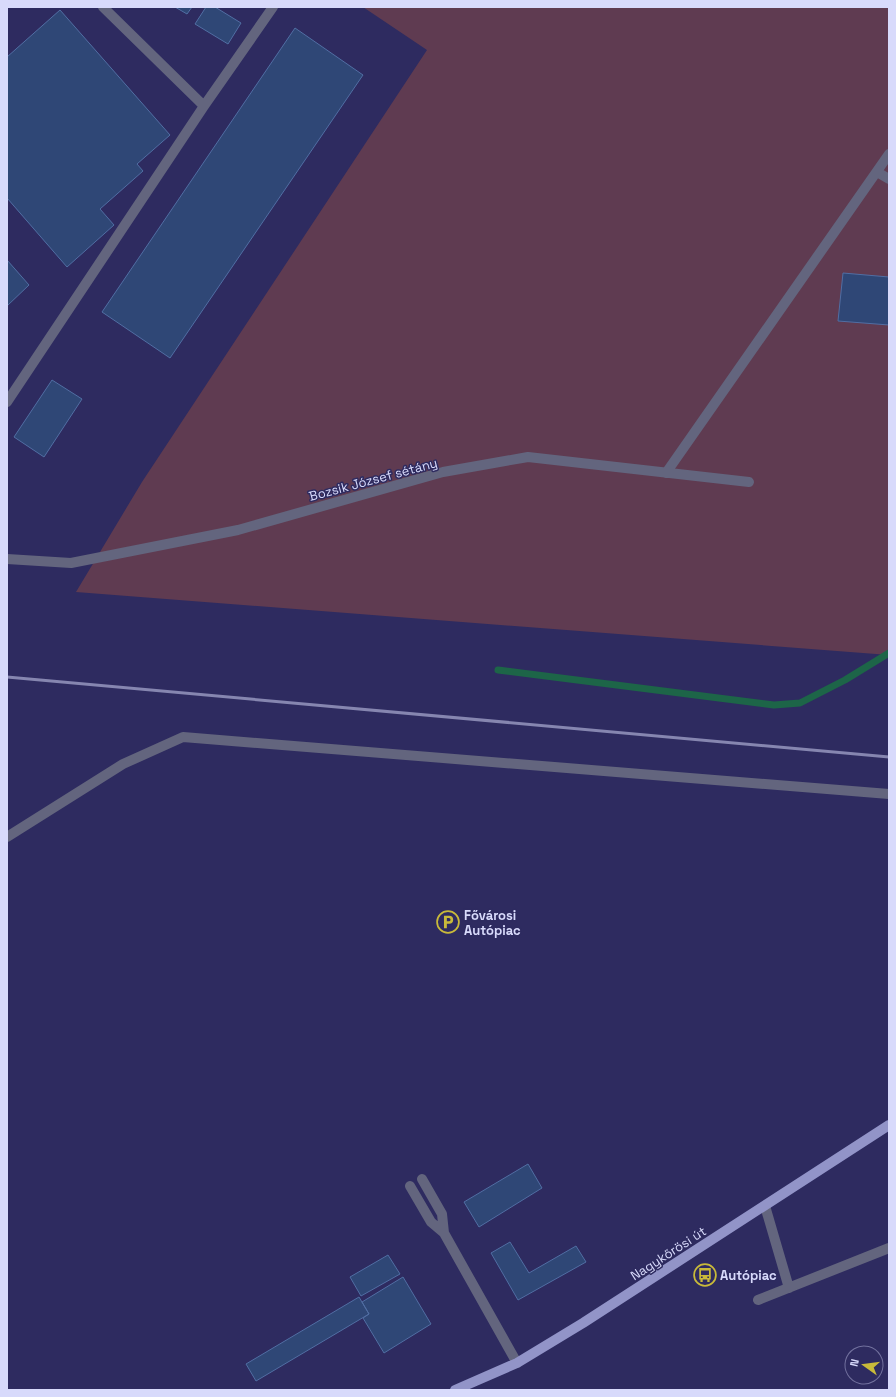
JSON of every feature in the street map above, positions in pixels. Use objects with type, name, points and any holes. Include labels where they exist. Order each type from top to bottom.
[{"type":"main road","name":"Nagykőrösi út","points":[[455,1390],[517,1363],[765,1206],[889,1125]]},
{"type":"lane","points":[[103,7],[204,106]]},
{"type":"lane","points":[[7,402],[204,106],[273,7]]},
{"type":"lane","points":[[666,473],[889,154]]},
{"type":"lane","points":[[877,172],[889,178]]},
{"type":"lane","name":"Bozsik József sétány","points":[[7,559],[71,563],[238,530],[443,472],[528,457],[749,482]]},
{"type":"lane","points":[[7,837],[123,764],[183,737],[889,794]]},
{"type":"lane","points":[[422,1179],[442,1214],[444,1232],[517,1363]]},
{"type":"lane","points":[[410,1186],[431,1222],[444,1232]]},
{"type":"lane","points":[[765,1206],[789,1288]]},
{"type":"lane","points":[[758,1300],[889,1248]]},
{"type":"shaded area","points":[[363,7],[889,7],[889,655],[76,592],[142,482],[427,50]]},
{"type":"building","points":[[175,7],[192,7],[187,14]]},
{"type":"building","points":[[206,7],[215,7],[241,23],[228,44],[195,24]]},
{"type":"building","points":[[60,10],[170,135],[137,164],[143,171],[100,209],[114,225],[67,267],[7,198],[7,57]]},
{"type":"building","points":[[295,28],[363,75],[170,358],[102,312]]},
{"type":"building","points":[[7,260],[29,285],[7,306]]},
{"type":"building","points":[[843,273],[889,277],[889,325],[838,321]]},
{"type":"building","points":[[52,380],[82,399],[44,457],[14,437]]},
{"type":"building","points":[[528,1164],[542,1188],[479,1227],[464,1202]]},
{"type":"building","points":[[510,1242],[529,1273],[576,1246],[586,1262],[518,1300],[491,1253]]},
{"type":"building","points":[[388,1255],[400,1274],[361,1296],[350,1277]]},
{"type":"building","points":[[403,1277],[431,1324],[384,1353],[363,1318],[369,1314],[362,1302]]},
{"type":"building","points":[[359,1297],[369,1314],[256,1381],[246,1364]]},
{"type":"waterway","points":[[498,670],[774,705],[800,703],[845,680],[889,653]]},
{"type":"railway","points":[[7,677],[889,757]]},
{"type":"place","name":"Fővárosi Autópiac","points":[[448,922]]},
{"type":"place","name":"Autópiac","points":[[705,1275]]}]
